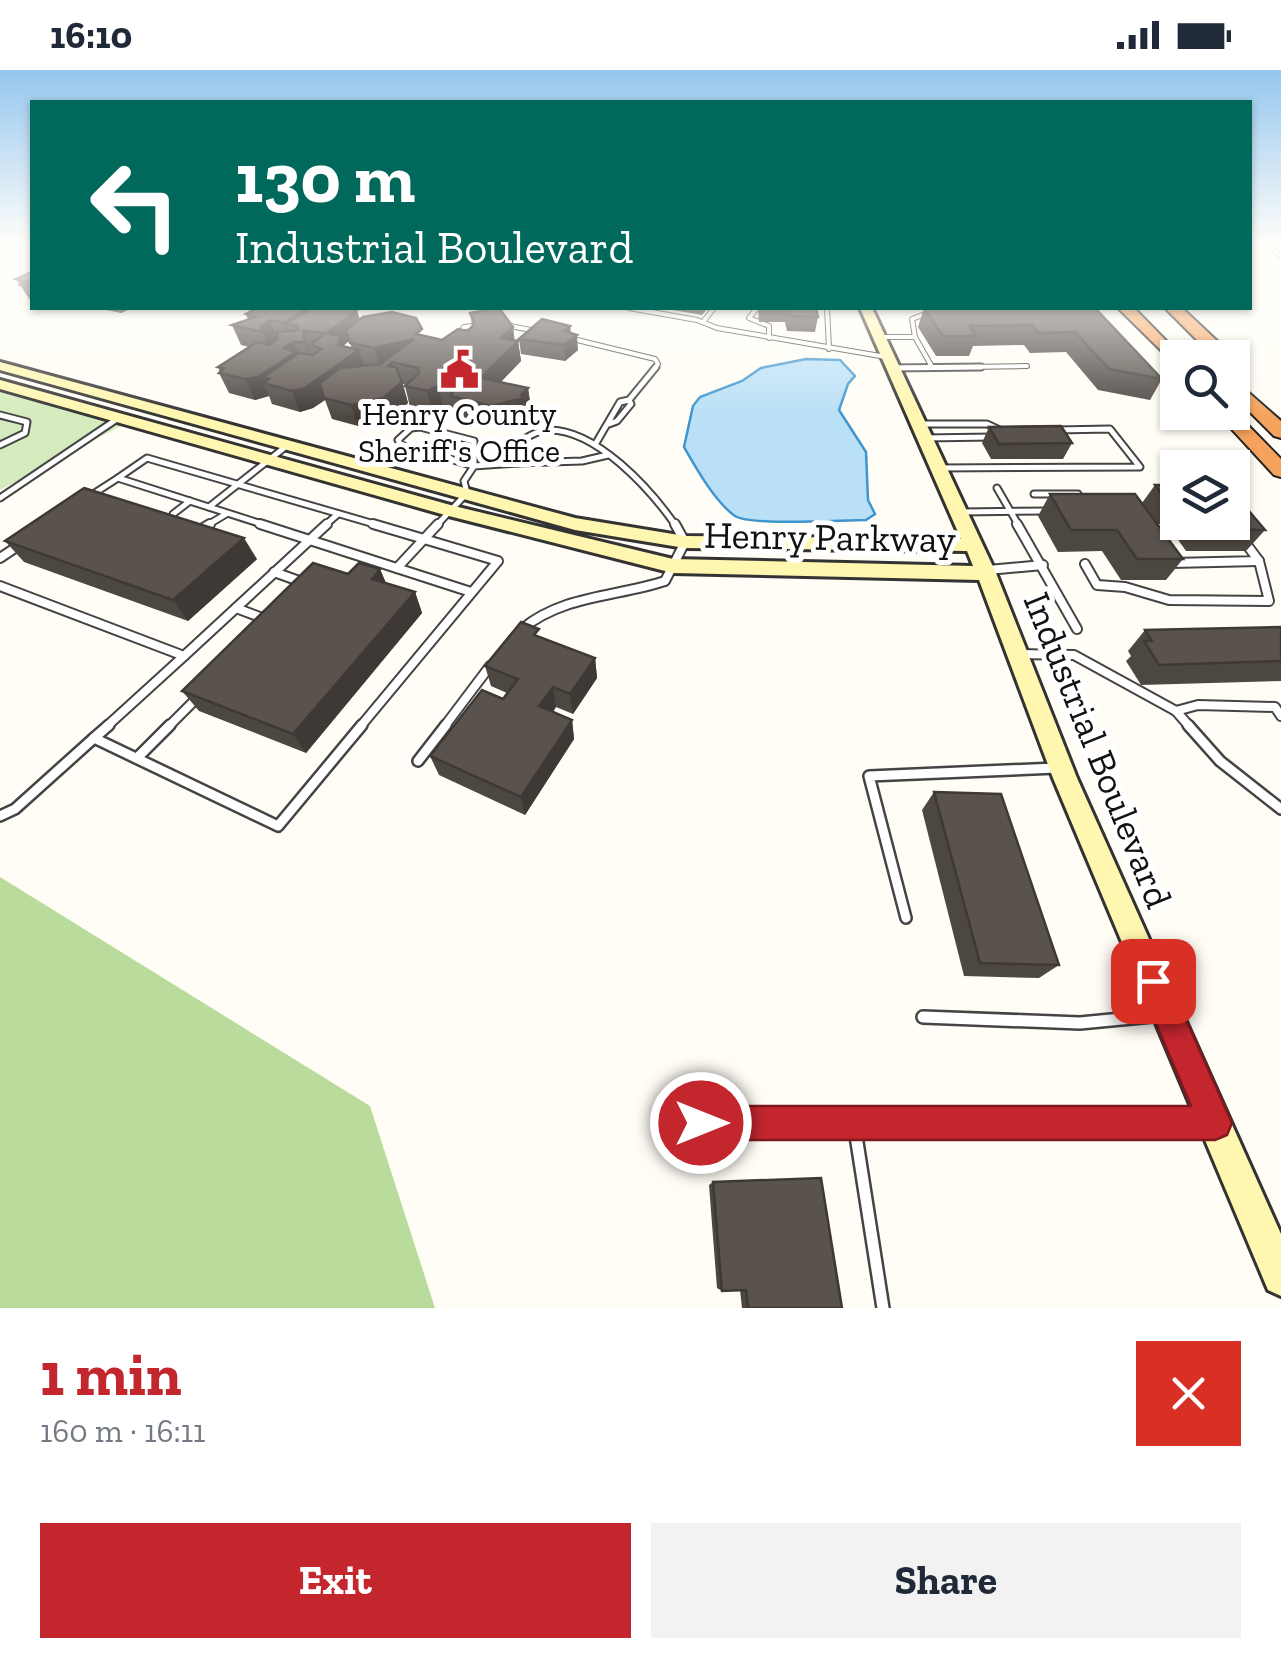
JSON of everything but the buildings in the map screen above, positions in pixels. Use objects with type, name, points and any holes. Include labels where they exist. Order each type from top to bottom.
[{"type":"highway","points":[[1128,310],[1160,343]]},
{"type":"highway","points":[[1158,310],[1188,340]]},
{"type":"highway","points":[[1175,310],[1206,340]]},
{"type":"highway","points":[[1250,382],[1281,412]]},
{"type":"highway","points":[[1250,402],[1281,432]]},
{"type":"highway","points":[[1242,430],[1281,472]]},
{"type":"street","name":"Industrial Boulevard","points":[[867,310],[985,572],[1061,768],[1281,1278]]},
{"type":"street","name":"Henry Parkway","points":[[1,378],[25,374],[575,524],[685,542],[972,544]]},
{"type":"street","name":"Henry Parkway","points":[[1,378],[120,418],[269,460],[673,566],[985,572]]},
{"type":"lane","points":[[639,310],[829,349],[883,351],[932,367],[1027,366]]},
{"type":"lane","points":[[703,322],[712,310]]},
{"type":"lane","points":[[756,310],[750,318],[769,326],[769,338]]},
{"type":"lane","points":[[827,310],[829,349]]},
{"type":"lane","points":[[932,367],[916,338],[912,319],[924,314],[944,314]]},
{"type":"lane","points":[[463,340],[457,336],[464,327],[497,323],[550,334]]},
{"type":"lane","points":[[509,335],[531,330]]},
{"type":"lane","points":[[570,338],[655,359],[658,364],[629,400],[631,404],[609,424],[596,444]]},
{"type":"lane","points":[[883,351],[916,338]]},
{"type":"lane","points":[[0,415],[27,422],[25,433],[0,445]]},
{"type":"lane","points":[[0,498],[120,418]]},
{"type":"lane","points":[[958,424],[964,437]]},
{"type":"lane","points":[[920,431],[958,424],[1019,430]]},
{"type":"lane","points":[[397,568],[468,493],[464,481],[474,466],[474,441],[411,428],[398,440],[401,445],[474,466],[582,461],[608,455]]},
{"type":"lane","points":[[937,468],[1140,467],[1110,429],[1037,430]]},
{"type":"lane","points":[[518,463],[518,442],[548,430],[596,444],[674,518],[685,542]]},
{"type":"lane","points":[[920,431],[996,437],[1001,430]]},
{"type":"lane","points":[[209,507],[289,444]]},
{"type":"lane","points":[[88,498],[147,458],[498,560],[278,826],[94,738]]},
{"type":"lane","points":[[118,478],[471,592]]},
{"type":"lane","points":[[997,488],[1077,629]]},
{"type":"lane","points":[[1034,494],[1085,494]]},
{"type":"lane","points":[[176,524],[171,522],[173,514],[190,501]]},
{"type":"lane","points":[[958,512],[1055,511]]},
{"type":"lane","points":[[190,530],[210,526],[226,514]]},
{"type":"lane","points":[[0,816],[15,809],[338,514]]},
{"type":"lane","points":[[0,558],[30,538]]},
{"type":"lane","points":[[1085,564],[1097,585],[1125,587],[1169,600],[1269,601],[1259,561],[1244,540]]},
{"type":"lane","name":"Henry Parkway","points":[[673,566],[685,542]]},
{"type":"lane","points":[[1160,550],[1170,563],[1259,561]]},
{"type":"lane","points":[[985,572],[1043,565]]},
{"type":"lane","points":[[514,637],[535,616],[586,598],[639,592],[666,581],[673,566]]},
{"type":"lane","points":[[274,572],[312,586],[300,597]]},
{"type":"lane","points":[[0,586],[184,656]]},
{"type":"lane","points":[[236,608],[268,616],[259,624],[262,634]]},
{"type":"lane","points":[[1018,654],[1074,656],[1176,711],[1220,762],[1281,810]]},
{"type":"lane","points":[[418,761],[493,662]]},
{"type":"lane","points":[[137,758],[206,689]]},
{"type":"lane","points":[[1176,711],[1198,705],[1279,710]]},
{"type":"lane","points":[[906,918],[869,776],[1061,768]]},
{"type":"lane","points":[[923,1018],[1080,1023],[1168,1015]]},
{"type":"lane","points":[[701,1123],[1215,1123]]},
{"type":"lane","points":[[854,1123],[883,1308]]},
{"type":"green space","points":[[0,381],[132,420],[0,490]]},
{"type":"green space","points":[[0,877],[370,1106],[435,1308],[0,1308]]},
{"type":"water","points":[[806,359],[840,360],[855,376],[839,410],[866,452],[868,500],[875,514],[866,520],[797,522],[735,516],[713,494],[684,447],[693,406],[700,397],[742,381],[761,368]]},
{"type":"place","name":"Henry County Sheriff's Office","points":[[459,369]]},
{"type":"route","points":[[701,1123],[1215,1123],[1153,981]]}]
